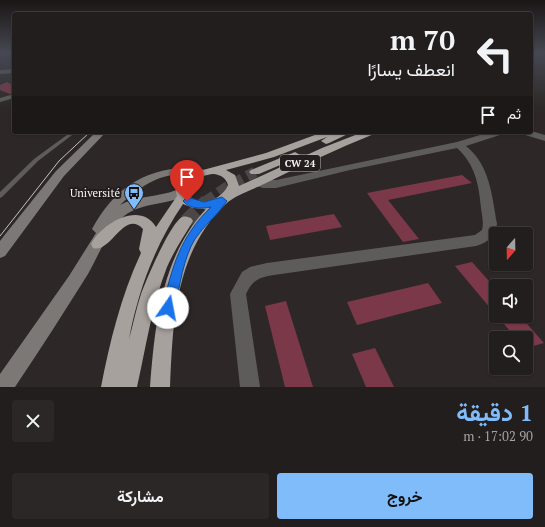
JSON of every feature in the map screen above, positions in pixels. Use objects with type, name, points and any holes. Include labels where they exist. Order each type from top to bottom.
[{"type":"highway","name":"CW 24","points":[[206,171],[270,155],[327,134]]},
{"type":"highway","name":"CW 24","points":[[160,387],[163,347],[170,297],[181,259],[196,230],[226,198],[257,177],[343,134]]},
{"type":"highway","name":"CW 24","points":[[257,177],[366,134]]},
{"type":"highway","points":[[138,278],[164,224],[182,194],[184,182],[189,178],[206,171],[224,173],[233,180],[234,185],[226,198],[204,205],[191,202],[182,194]]},
{"type":"highway","points":[[98,244],[122,221],[136,218],[147,224],[150,229],[138,278],[125,317],[110,387]]},
{"type":"highway","points":[[128,387],[149,295],[160,266],[179,230],[186,221]]},
{"type":"street","points":[[0,72],[12,71]]},
{"type":"street","points":[[0,100],[12,97]]},
{"type":"street","points":[[0,252],[46,189],[66,165],[99,134]]},
{"type":"street","points":[[257,177],[263,184],[276,184],[350,166],[459,145],[494,134]]},
{"type":"street","points":[[532,134],[545,138]]},
{"type":"street","points":[[250,387],[238,294],[242,283],[248,275],[262,269],[476,240],[485,237],[489,232],[490,224],[481,172],[472,155],[459,145]]},
{"type":"street","points":[[3,387],[115,218],[119,207],[132,188],[151,178],[181,170],[206,171]]},
{"type":"street","points":[[119,207],[182,194]]},
{"type":"lane","points":[[0,196],[36,160],[71,134]]},
{"type":"lane","points":[[119,207],[136,218]]},
{"type":"building","points":[[7,82],[12,85],[12,93],[10,94],[0,90],[0,85]]},
{"type":"building","points":[[462,175],[472,183],[388,200],[419,239],[403,242],[367,193]]},
{"type":"building","points":[[334,214],[342,227],[270,240],[266,226]]},
{"type":"building","points":[[472,262],[489,281],[489,307],[455,266]]},
{"type":"building","points":[[428,283],[442,303],[357,325],[347,302]]},
{"type":"building","points":[[286,301],[313,387],[285,387],[265,306]]},
{"type":"building","points":[[503,323],[526,323],[544,343],[533,346],[533,331],[510,331]]},
{"type":"building","points":[[375,348],[394,387],[366,387],[352,354]]},
{"type":"tunnel","points":[[205,202],[227,187],[255,172]]},
{"type":"tunnel","points":[[186,221],[207,201]]},
{"type":"tram line","points":[[0,236],[59,161],[88,134]]},
{"type":"place","name":"Université","points":[[134,210]]},
{"type":"route","points":[[168,308],[181,259],[190,238],[202,221],[222,201],[204,205],[187,201]]}]
